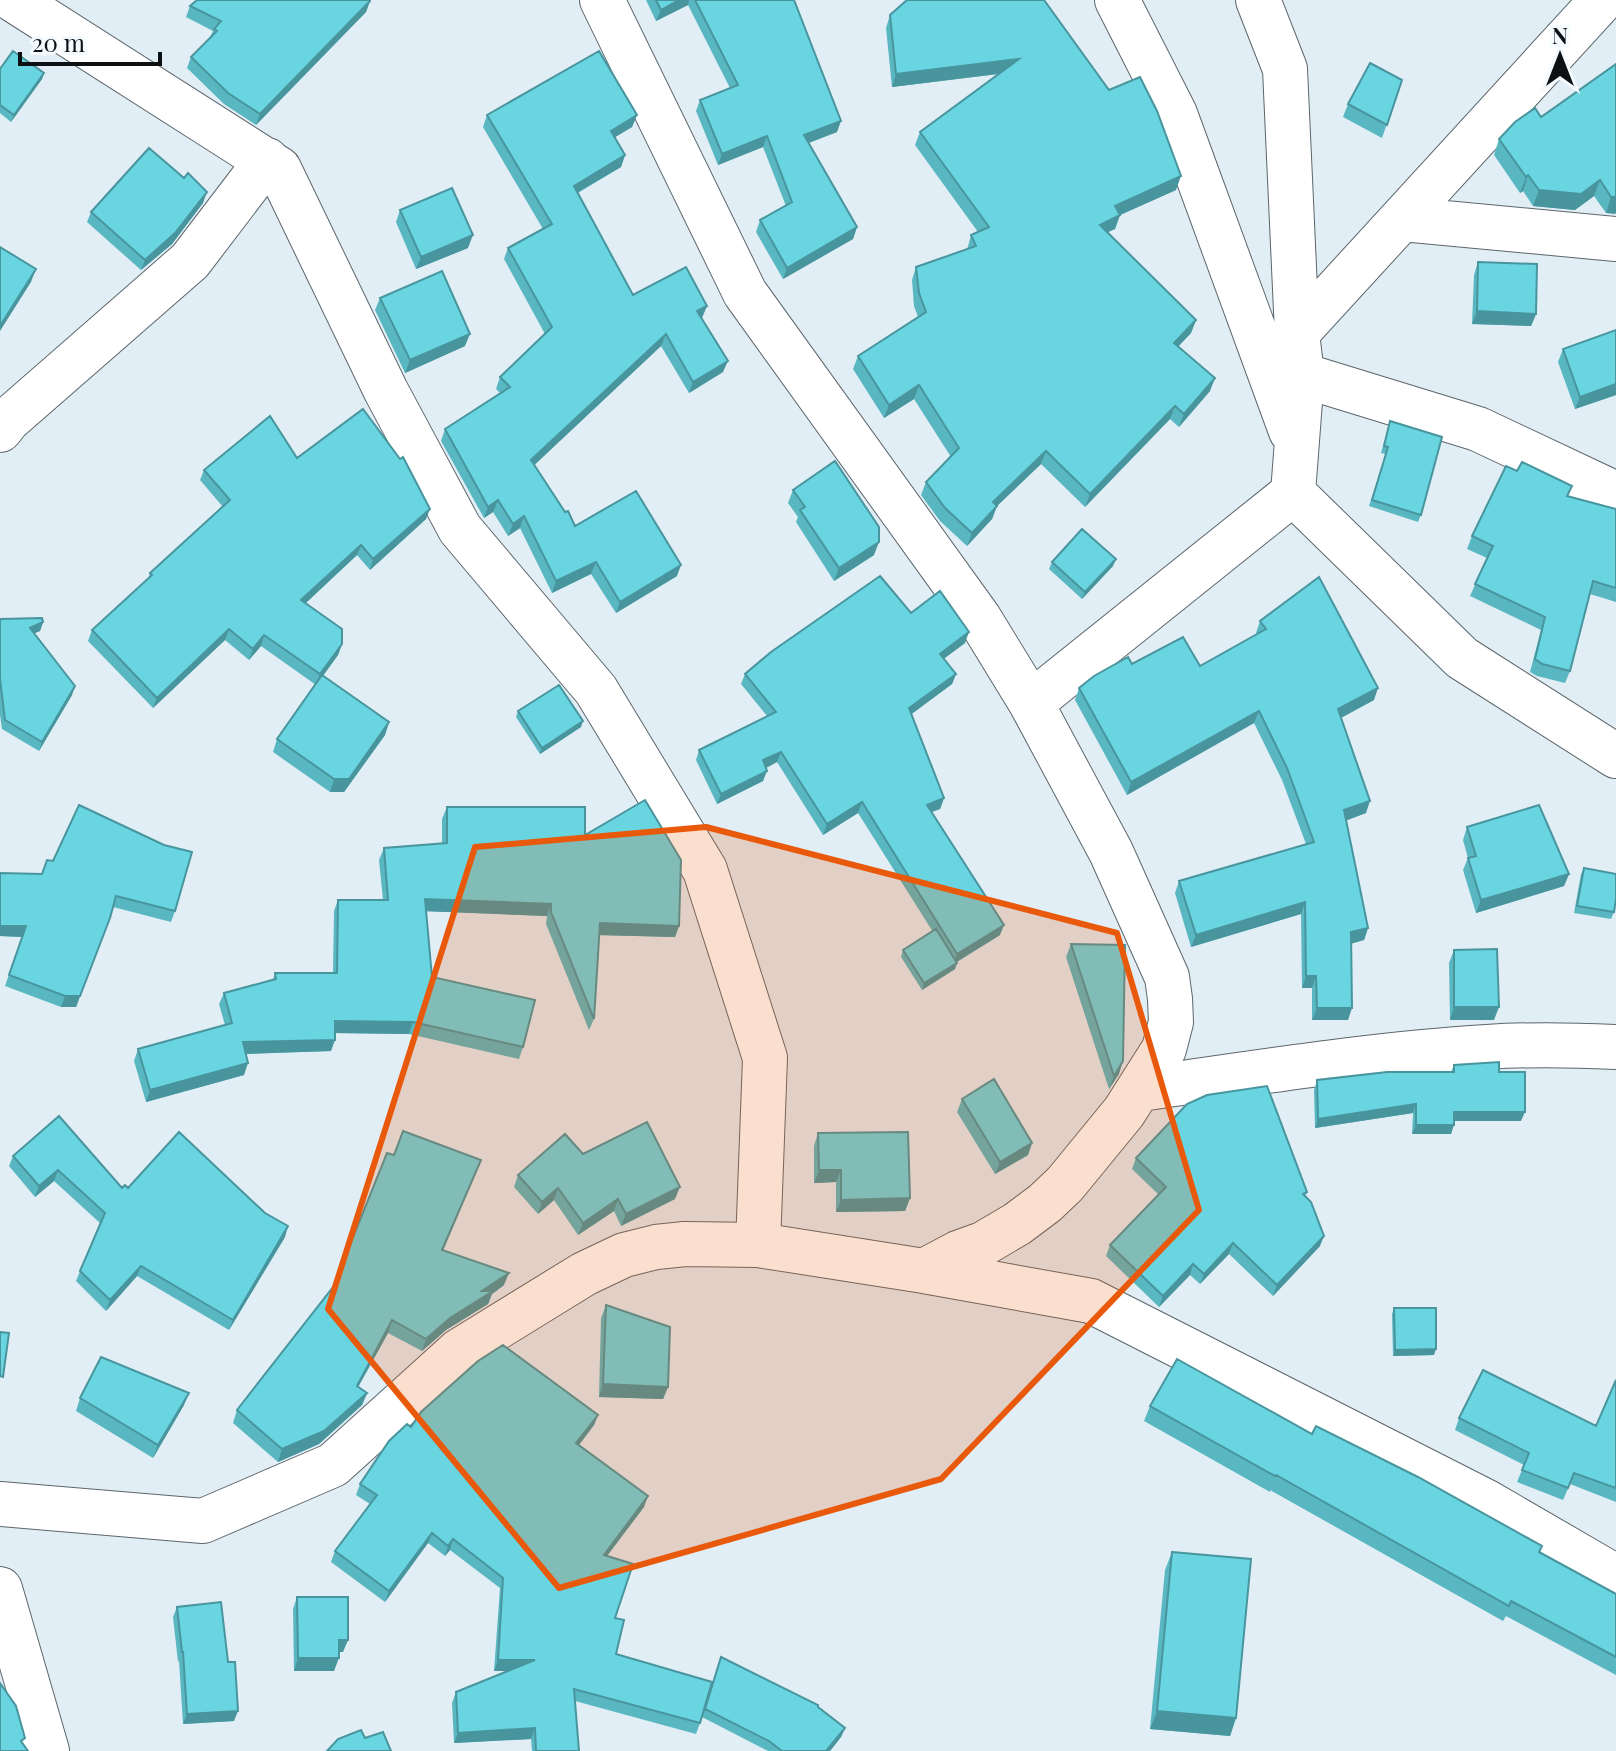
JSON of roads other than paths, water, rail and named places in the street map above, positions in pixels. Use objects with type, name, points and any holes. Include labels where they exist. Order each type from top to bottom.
[{"type":"street","points":[[14,0],[279,169],[386,391],[460,529],[596,690],[705,870],[765,1058],[758,1245]]},
{"type":"street","points":[[602,0],[745,293],[979,618],[1031,703],[1111,852],[1167,977],[1171,1022],[1164,1049],[1124,1112],[1065,1184],[1017,1224],[983,1244],[924,1271]]},
{"type":"street","points":[[1117,0],[1175,114],[1297,447]]},
{"type":"street","points":[[1031,703],[1293,493],[1300,354],[1285,69],[1258,0]]},
{"type":"street","points":[[1300,354],[1402,219],[1602,0]]},
{"type":"street","points":[[0,430],[190,261],[267,160]]},
{"type":"street","points":[[1402,219],[1616,239]]},
{"type":"street","points":[[1300,354],[1478,429],[1616,494]]},
{"type":"street","points":[[1293,493],[1462,658],[1616,756]]},
{"type":"street","points":[[1140,1089],[1341,1061],[1488,1047],[1616,1047]]},
{"type":"street","points":[[0,1504],[203,1521],[333,1465],[459,1351],[584,1274],[624,1255],[656,1247],[685,1244],[758,1245],[1091,1301],[1485,1501],[1616,1577]]},
{"type":"street","points":[[0,1589],[47,1751]]}]
